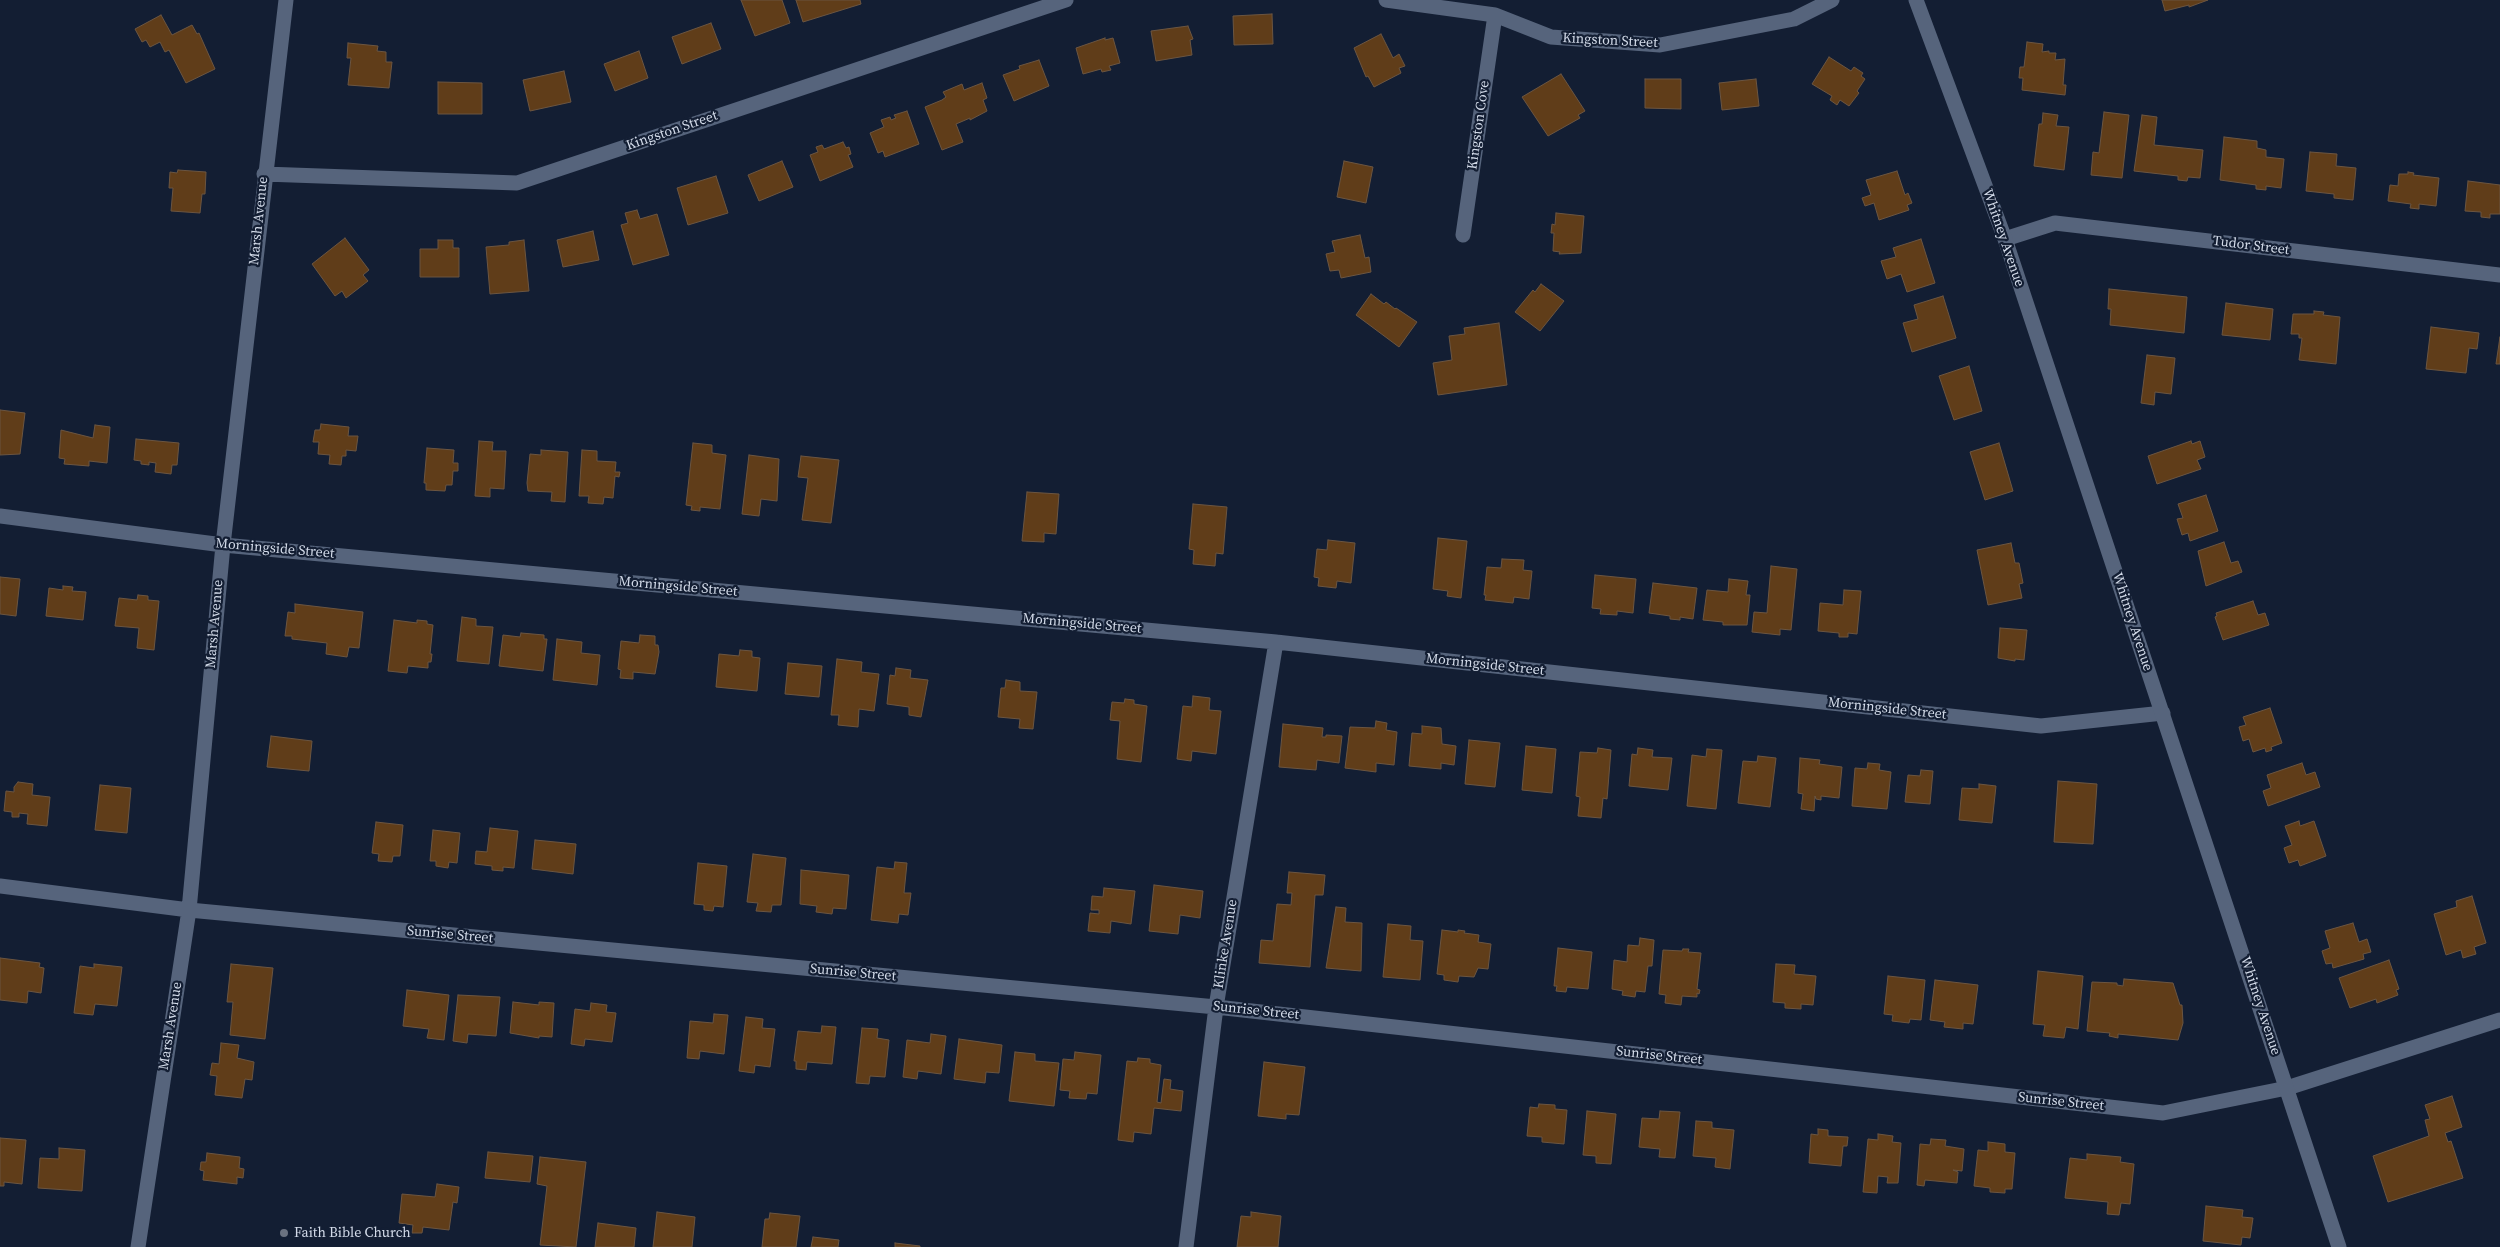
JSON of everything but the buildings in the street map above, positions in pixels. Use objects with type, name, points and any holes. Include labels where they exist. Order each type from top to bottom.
[{"type":"street","name":"Kingston Street","points":[[264,174],[517,183],[1066,0]]},
{"type":"street","name":"Kingston Street","points":[[1386,0],[1495,15],[1551,37],[1660,45],[1794,19],[1832,0]]},
{"type":"street","name":"Whitney Avenue","points":[[1916,0],[2005,240],[2339,1247]]},
{"type":"street","name":"Marsh Avenue","points":[[138,1247],[188,910],[223,545],[284,1]]},
{"type":"street","name":"Kingston Cove","points":[[1463,235],[1495,15]]},
{"type":"street","name":"Tudor Street","points":[[2005,240],[2055,223],[2500,274]]},
{"type":"street","name":"Morningside Street","points":[[0,516],[223,545],[1276,642],[2041,726],[2163,713]]},
{"type":"street","name":"Klinke Avenue","points":[[1186,1247],[1216,1007],[1276,642]]},
{"type":"street","name":"Sunrise Street","points":[[0,886],[188,910],[1216,1007],[2163,1113],[2287,1088],[2500,1020]]},
{"type":"place","name":"Faith Bible Church","points":[[284,1233]]}]
